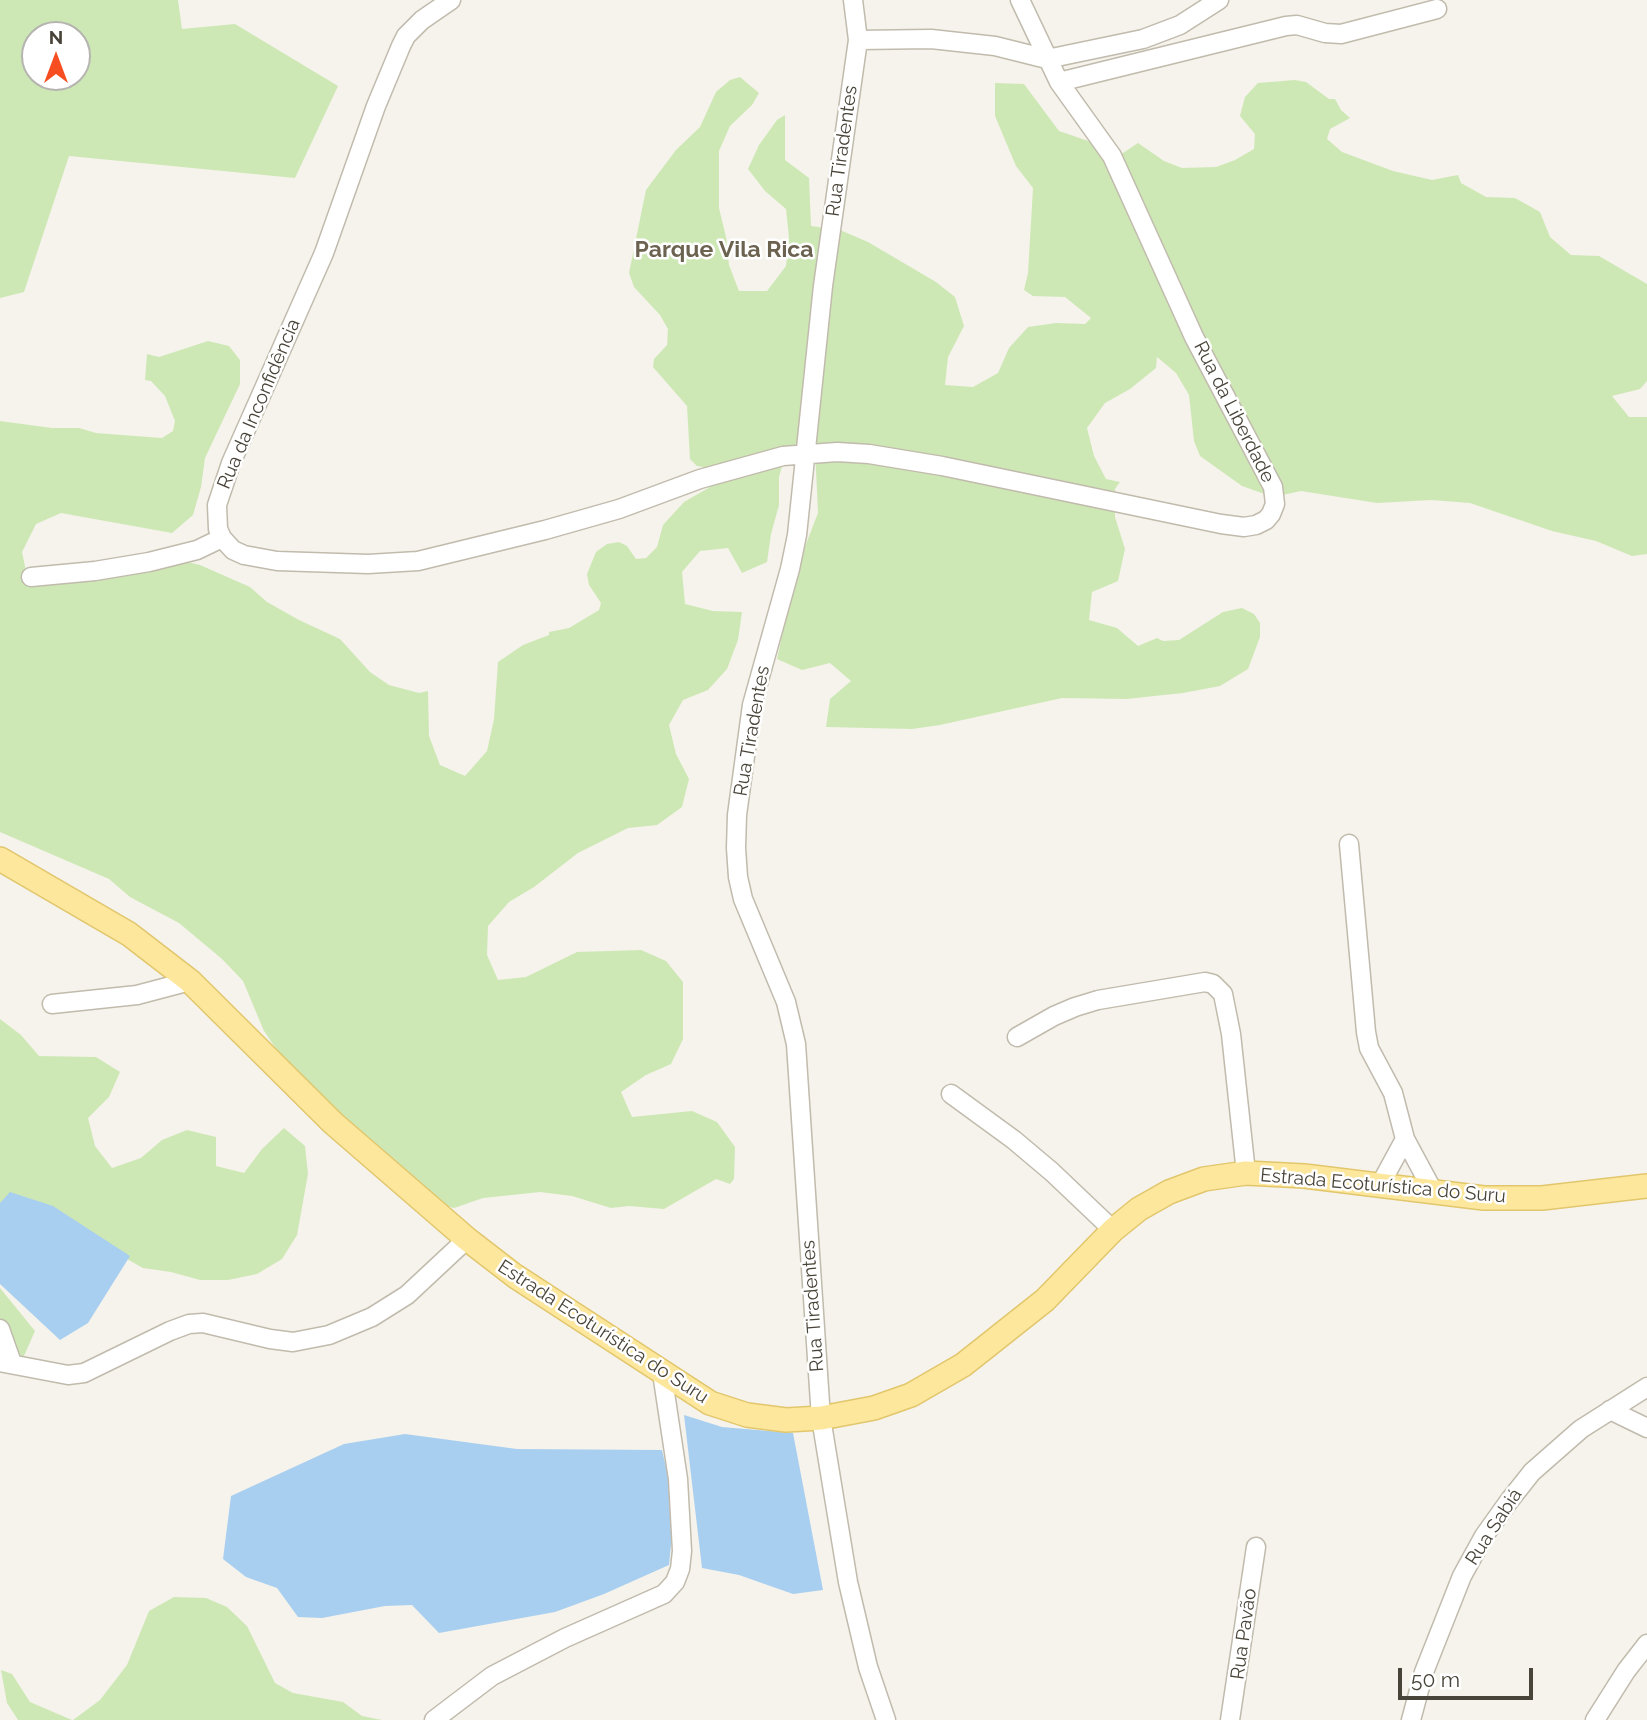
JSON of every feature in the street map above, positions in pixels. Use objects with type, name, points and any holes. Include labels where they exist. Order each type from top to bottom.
[{"type":"main road","name":"Estrada Ecoturística do Suru","points":[[0,859],[129,934],[190,981],[333,1123],[467,1239],[515,1276],[710,1403],[747,1415],[786,1420],[821,1418],[874,1408],[911,1395],[963,1365],[1045,1300],[1113,1230],[1139,1209],[1169,1192],[1204,1179],[1246,1173],[1304,1176],[1484,1198],[1542,1198],[1647,1186]]},
{"type":"street","name":"Rua da Inconfidência","points":[[222,538],[216,515],[231,463],[324,253],[376,106],[401,46],[406,36],[422,20],[451,0]]},
{"type":"street","name":"Rua Tiradentes","points":[[853,0],[858,40],[823,286],[798,523],[790,569],[752,705],[737,815],[736,848],[743,900],[786,1002],[796,1044],[821,1418],[848,1582],[868,1667],[886,1720]]},
{"type":"street","name":"Rua da Liberdade","points":[[805,453],[848,452],[899,459],[1221,524],[1244,527],[1256,525],[1271,514],[1275,504],[1273,486],[1194,337],[1112,156],[1059,82],[1020,0]]},
{"type":"street","points":[[858,40],[942,40],[995,46],[1047,59],[1143,39],[1180,25],[1219,0]]},
{"type":"street","points":[[1059,82],[1286,26],[1297,25],[1325,33],[1341,34],[1437,9]]},
{"type":"street","points":[[31,577],[95,571],[149,562],[197,550],[222,538],[233,550],[244,555],[277,561],[368,564],[418,561],[545,530],[619,509],[700,479],[783,456],[805,453]]},
{"type":"street","points":[[1349,844],[1369,1048],[1393,1093],[1405,1139],[1433,1191]]},
{"type":"street","points":[[52,1004],[137,995],[190,981]]},
{"type":"street","points":[[1017,1037],[1054,1016],[1098,1000],[1205,982],[1213,984],[1223,994],[1231,1034],[1246,1173]]},
{"type":"street","points":[[951,1094],[1014,1140],[1113,1230]]},
{"type":"street","points":[[1380,1185],[1405,1139]]},
{"type":"street","points":[[0,1329],[6,1363],[68,1375],[83,1373],[189,1324],[203,1322],[281,1340],[308,1340],[329,1335],[372,1317],[407,1295],[467,1239]]},
{"type":"street","points":[[434,1720],[492,1676],[565,1638],[664,1594],[675,1582],[682,1551],[678,1479],[662,1373]]},
{"type":"street","name":"Rua Sabiá","points":[[1411,1720],[1424,1672],[1441,1627],[1462,1576],[1484,1536],[1532,1472],[1581,1429],[1647,1387]]},
{"type":"street","points":[[1610,1410],[1647,1428]]},
{"type":"street","name":"Rua Pavão","points":[[1230,1720],[1256,1547]]},
{"type":"street","points":[[1595,1720],[1647,1644]]},
{"type":"green space","points":[[0,0],[178,0],[182,29],[235,24],[338,86],[295,178],[69,156],[24,292],[0,298]]},
{"type":"green space","points":[[740,77],[759,93],[752,105],[730,126],[719,151],[719,208],[729,265],[739,291],[767,291],[786,266],[789,238],[786,209],[765,191],[748,169],[759,145],[777,120],[785,115],[785,160],[809,178],[811,226],[840,230],[868,242],[936,282],[955,297],[964,326],[948,357],[945,385],[973,387],[998,373],[1009,348],[1028,327],[1056,323],[1085,324],[1091,318],[1065,297],[1033,296],[1024,290],[1028,273],[1033,188],[1016,166],[995,116],[995,83],[1024,84],[1059,131],[1123,153],[1138,143],[1164,161],[1182,168],[1216,167],[1254,149],[1255,134],[1240,116],[1245,97],[1258,83],[1295,80],[1306,82],[1329,99],[1335,99],[1341,110],[1350,118],[1330,129],[1327,139],[1342,152],[1393,171],[1432,180],[1458,175],[1461,183],[1486,197],[1515,198],[1540,212],[1550,237],[1571,255],[1599,256],[1647,284],[1647,381],[1640,389],[1612,396],[1629,417],[1647,417],[1647,554],[1632,556],[1596,541],[1552,531],[1470,503],[1431,500],[1377,503],[1301,491],[1273,497],[1242,486],[1200,456],[1194,441],[1189,395],[1176,373],[1157,357],[1156,368],[1130,389],[1105,403],[1087,428],[1094,456],[1106,479],[1120,482],[1115,489],[1115,517],[1125,549],[1118,581],[1092,592],[1089,620],[1117,628],[1138,646],[1157,638],[1163,641],[1179,640],[1223,612],[1242,608],[1254,614],[1260,623],[1260,637],[1248,669],[1220,686],[1183,693],[1126,699],[1062,698],[912,729],[826,727],[830,699],[851,681],[830,663],[802,670],[777,659],[796,570],[818,513],[815,449],[787,448],[779,477],[779,505],[767,562],[742,573],[728,548],[700,551],[682,572],[685,604],[713,611],[742,612],[738,640],[727,669],[708,690],[683,700],[669,725],[676,754],[689,779],[682,807],[657,825],[628,828],[578,853],[534,887],[509,902],[488,926],[487,955],[498,980],[526,977],[577,952],[641,950],[666,961],[683,982],[683,1039],[671,1064],[646,1075],[621,1092],[632,1117],[692,1111],[717,1122],[735,1147],[734,1179],[730,1184],[716,1179],[664,1209],[629,1206],[611,1208],[572,1196],[540,1192],[483,1198],[454,1208],[426,1201],[281,1056],[264,1031],[243,981],[222,959],[179,923],[130,897],[109,879],[0,832],[0,421],[162,438],[173,431],[175,421],[165,396],[151,381],[145,380],[147,354],[159,357],[208,341],[229,346],[240,360],[240,384],[205,458],[193,515],[172,533],[61,513],[36,524],[22,552],[28,581],[171,558],[200,565],[250,587],[267,602],[340,639],[370,672],[389,685],[419,693],[428,691],[429,736],[440,765],[465,776],[487,751],[494,719],[498,662],[523,645],[549,635],[549,632],[569,628],[599,610],[601,603],[589,585],[587,574],[596,552],[607,544],[619,542],[627,546],[636,559],[646,558],[657,547],[663,525],[684,502],[724,479],[720,470],[697,466],[690,459],[687,406],[653,367],[654,359],[667,345],[668,329],[660,315],[634,287],[629,273],[646,190],[676,150],[700,127],[716,92],[730,80]]},
{"type":"green space","points":[[0,1019],[21,1035],[39,1056],[96,1057],[120,1072],[109,1097],[88,1118],[95,1146],[112,1168],[141,1158],[162,1140],[187,1130],[216,1137],[216,1166],[244,1173],[262,1149],[284,1128],[305,1146],[308,1174],[297,1235],[282,1259],[257,1274],[228,1280],[200,1280],[143,1268],[118,1254],[0,1203]]},
{"type":"green space","points":[[0,1288],[35,1331],[24,1356],[0,1362]]},
{"type":"green space","points":[[174,1597],[206,1598],[227,1607],[247,1626],[275,1683],[293,1693],[343,1702],[362,1716],[382,1720],[73,1720],[100,1700],[127,1665],[149,1611]]},
{"type":"green space","points":[[1,1670],[12,1674],[30,1702],[72,1720],[18,1720],[7,1703]]},
{"type":"water","points":[[10,1192],[53,1206],[130,1256],[88,1323],[60,1340],[0,1284],[0,1203]]},
{"type":"water","points":[[684,1415],[722,1427],[793,1433],[823,1590],[793,1594],[739,1575],[702,1568]]},
{"type":"water","points":[[405,1434],[517,1449],[662,1450],[675,1505],[669,1565],[555,1612],[439,1633],[412,1605],[385,1606],[322,1618],[298,1617],[277,1588],[246,1577],[223,1559],[231,1496],[344,1444]]},
{"type":"district","name":"Parque Vila Rica","points":[[724,250]]}]
